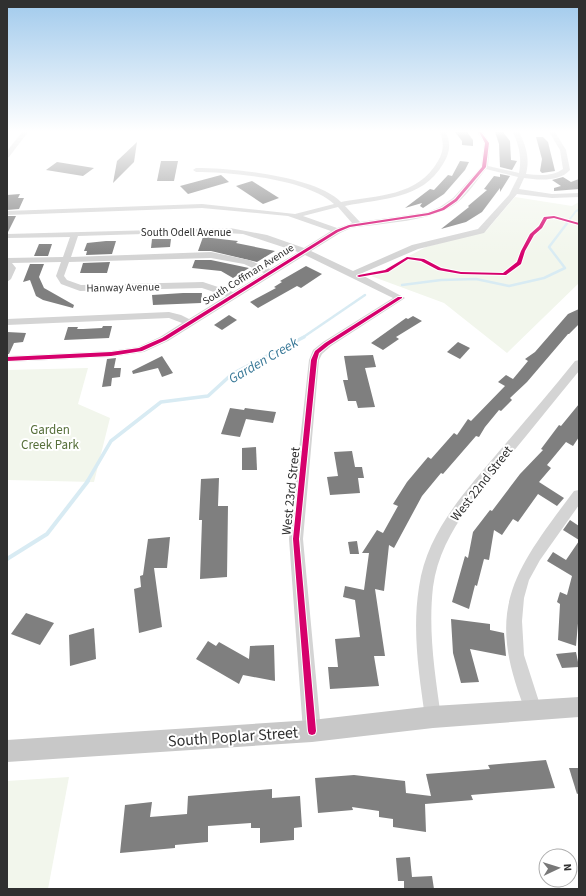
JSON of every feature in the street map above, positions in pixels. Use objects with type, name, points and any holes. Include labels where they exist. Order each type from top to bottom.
[{"type":"main road","name":"South Poplar Street","points":[[7,751],[312,731],[433,717],[579,707]]},
{"type":"street","points":[[242,174],[298,183],[321,191],[340,205],[358,225]]},
{"type":"street","points":[[296,216],[340,205],[400,194],[412,190],[431,174]]},
{"type":"street","name":"South Coffman Avenue","points":[[7,359],[112,354],[140,350],[188,323],[338,231],[349,226],[429,214],[444,209],[456,200],[478,174]]},
{"type":"street","points":[[353,274],[415,247],[481,231],[514,191],[523,174],[555,177],[563,174]]},
{"type":"street","points":[[514,191],[552,196],[579,195]]},
{"type":"street","points":[[7,214],[202,206],[245,209],[296,216],[338,231]]},
{"type":"street","name":"South Odell Avenue","points":[[7,236],[210,230],[233,231],[268,239],[304,251],[400,298]]},
{"type":"street","name":"Hanway Avenue","points":[[75,234],[60,276],[64,282],[80,288],[203,285],[233,295]]},
{"type":"street","points":[[7,262],[211,255],[246,262],[270,272]]},
{"type":"street","points":[[7,262],[12,268],[7,279]]},
{"type":"street","name":"West 23rd Street","points":[[312,731],[296,539],[314,360],[316,352],[327,344],[400,298]]},
{"type":"street","points":[[7,322],[168,315],[178,317],[188,323]]},
{"type":"street","name":"West 22nd Street","points":[[433,717],[425,649],[424,604],[430,567],[441,539],[456,512],[579,364]]},
{"type":"street","points":[[534,711],[518,663],[514,627],[517,598],[522,579],[531,563],[579,495]]},
{"type":"green space","points":[[515,197],[572,206],[579,202],[579,283],[507,353],[444,303],[371,276],[426,247],[486,231]]},
{"type":"green space","name":"Garden Creek Park","points":[[88,368],[78,404],[110,418],[94,482],[7,480],[7,370]]},
{"type":"green space","points":[[69,777],[48,889],[7,889],[7,781]]},
{"type":"building","points":[[70,174],[86,174],[83,176]]},
{"type":"building","points":[[115,174],[122,174],[113,183]]},
{"type":"building","points":[[158,174],[175,174],[174,181],[157,181]]},
{"type":"building","points":[[453,174],[462,174],[444,194],[423,208],[420,206],[422,203],[405,208],[430,189],[434,190],[448,175],[452,176]]},
{"type":"building","points":[[500,174],[510,176],[500,192],[500,188],[482,212],[466,222],[441,229],[469,207],[468,206],[487,190],[484,189],[494,176],[500,177]]},
{"type":"building","points":[[221,175],[229,182],[188,194],[180,186]]},
{"type":"building","points":[[563,177],[571,182],[579,179],[579,189],[554,191],[554,188],[561,186],[552,180]]},
{"type":"building","points":[[252,181],[279,198],[263,204],[236,186]]},
{"type":"building","points":[[20,194],[18,198],[24,198],[19,209],[7,210],[7,195]]},
{"type":"building","points":[[7,216],[16,216],[8,232],[7,232]]},
{"type":"building","points":[[203,237],[238,241],[236,243],[275,251],[257,262],[211,251],[198,251]]},
{"type":"building","points":[[152,239],[171,239],[170,247],[151,248]]},
{"type":"building","points":[[116,241],[112,254],[86,255],[87,251],[84,251],[87,243]]},
{"type":"building","points":[[39,244],[52,244],[48,256],[34,256]]},
{"type":"building","points":[[195,260],[211,260],[249,268],[233,278],[221,271],[192,268]]},
{"type":"building","points":[[110,262],[107,273],[80,273],[83,263]]},
{"type":"building","points":[[30,264],[44,264],[39,277],[44,288],[74,305],[73,308],[43,300],[36,296],[30,280],[23,282]]},
{"type":"building","points":[[306,266],[322,274],[301,288],[297,286],[258,308],[250,302],[276,288],[274,287],[282,282],[280,281]]},
{"type":"building","points":[[202,293],[201,303],[153,305],[152,295]]},
{"type":"building","points":[[579,309],[579,324],[568,334],[527,382],[510,398],[512,400],[501,411],[499,410],[479,437],[476,436],[443,474],[441,473],[422,496],[394,548],[389,545],[384,591],[375,589],[385,656],[374,656],[379,686],[330,689],[328,667],[338,667],[335,639],[360,637],[355,600],[343,597],[345,586],[364,590],[369,553],[362,553],[377,530],[383,533],[398,506],[393,504],[407,482],[428,457],[431,459],[454,433],[457,435],[468,419],[471,421],[505,386],[498,382],[506,375],[513,379],[528,361],[525,359],[535,352],[568,314]]},
{"type":"building","points":[[229,315],[237,320],[222,330],[214,325]]},
{"type":"building","points":[[413,316],[422,321],[396,337],[399,339],[383,350],[371,343],[406,318],[408,319]]},
{"type":"building","points":[[103,326],[112,326],[109,338],[64,340],[68,327],[78,327],[77,329],[83,329],[102,328]]},
{"type":"building","points":[[7,332],[26,333],[23,342],[14,343],[9,354],[7,354]]},
{"type":"building","points":[[458,342],[470,348],[460,359],[447,352]]},
{"type":"building","points":[[373,355],[376,367],[365,368],[375,407],[358,408],[356,401],[348,401],[343,380],[348,380],[344,356]]},
{"type":"building","points":[[162,356],[173,373],[162,377],[158,368],[133,374],[132,371]]},
{"type":"building","points":[[116,358],[114,368],[121,368],[120,377],[112,378],[111,386],[102,387],[107,359]]},
{"type":"building","points":[[579,404],[579,437],[573,446],[566,442],[547,465],[551,468],[539,482],[564,498],[557,506],[538,494],[518,522],[513,519],[502,535],[494,530],[489,560],[484,559],[469,609],[452,602],[465,556],[468,558],[473,532],[490,510],[492,511],[520,474],[543,450],[541,449],[559,425],[561,426]]},
{"type":"building","points":[[230,408],[244,410],[245,408],[276,412],[273,423],[246,419],[240,437],[221,434]]},
{"type":"building","points":[[256,447],[257,470],[242,470],[242,448]]},
{"type":"building","points":[[352,451],[355,467],[362,467],[364,478],[358,478],[360,493],[330,495],[327,477],[338,476],[334,452]]},
{"type":"building","points":[[219,478],[218,506],[228,506],[227,577],[200,579],[202,520],[199,520],[201,479]]},
{"type":"building","points":[[570,520],[579,526],[579,540],[563,530]]},
{"type":"building","points":[[170,537],[167,568],[154,568],[162,627],[139,633],[134,589],[141,587],[140,576],[143,575],[148,539]]},
{"type":"building","points":[[357,541],[359,554],[350,554],[348,542]]},
{"type":"building","points":[[579,541],[579,612],[576,646],[558,640],[560,604],[557,602],[560,592],[567,595],[572,576],[547,561],[553,552],[566,560]]},
{"type":"building","points":[[26,613],[54,623],[40,645],[11,634]]},
{"type":"building","points":[[451,619],[490,624],[490,630],[504,633],[506,656],[470,649],[479,682],[461,683],[453,653]]},
{"type":"building","points":[[94,628],[96,659],[70,666],[69,635]]},
{"type":"building","points":[[208,641],[216,646],[219,642],[249,659],[250,646],[274,645],[275,681],[243,675],[239,684],[196,659]]},
{"type":"building","points":[[576,652],[579,667],[562,668],[556,654]]},
{"type":"building","points":[[546,760],[555,788],[471,795],[473,800],[425,804],[426,832],[393,827],[393,819],[379,817],[379,811],[352,807],[353,810],[318,813],[315,778],[354,775],[405,781],[406,793],[431,796],[426,774],[490,769],[488,765]]},
{"type":"building","points":[[569,768],[579,768],[579,793],[577,794]]},
{"type":"building","points":[[272,789],[272,798],[300,796],[302,827],[294,828],[294,840],[260,843],[260,828],[251,828],[251,823],[208,826],[208,842],[175,845],[175,848],[120,853],[125,805],[152,802],[150,817],[187,814],[188,796]]},
{"type":"building","points":[[410,857],[412,877],[432,876],[434,889],[404,889],[404,881],[398,881],[396,858]]},
{"type":"waterway","name":"Garden Creek","points":[[567,223],[576,211],[579,210]]},
{"type":"waterway","name":"Garden Creek","points":[[402,285],[441,280],[476,279],[509,286],[544,278],[565,268],[549,247],[568,222]]},
{"type":"waterway","name":"Garden Creek","points":[[302,338],[365,295]]},
{"type":"waterway","name":"Garden Creek","points":[[87,482],[111,441],[161,402],[208,396],[232,374],[304,337]]},
{"type":"waterway","name":"Garden Creek","points":[[7,559],[47,534],[88,481]]},
{"type":"cycle path","points":[[7,359],[111,354],[140,350],[164,339],[337,231],[349,226],[429,214],[443,209],[456,200],[478,174]]},
{"type":"cycle path","points":[[359,276],[386,271],[407,258],[422,260],[440,269],[461,273],[504,274],[519,263],[523,251],[532,234],[541,227],[545,218],[554,217],[579,224]]},
{"type":"cycle path","points":[[312,731],[296,539],[314,360],[317,352],[327,344],[400,298]]}]
